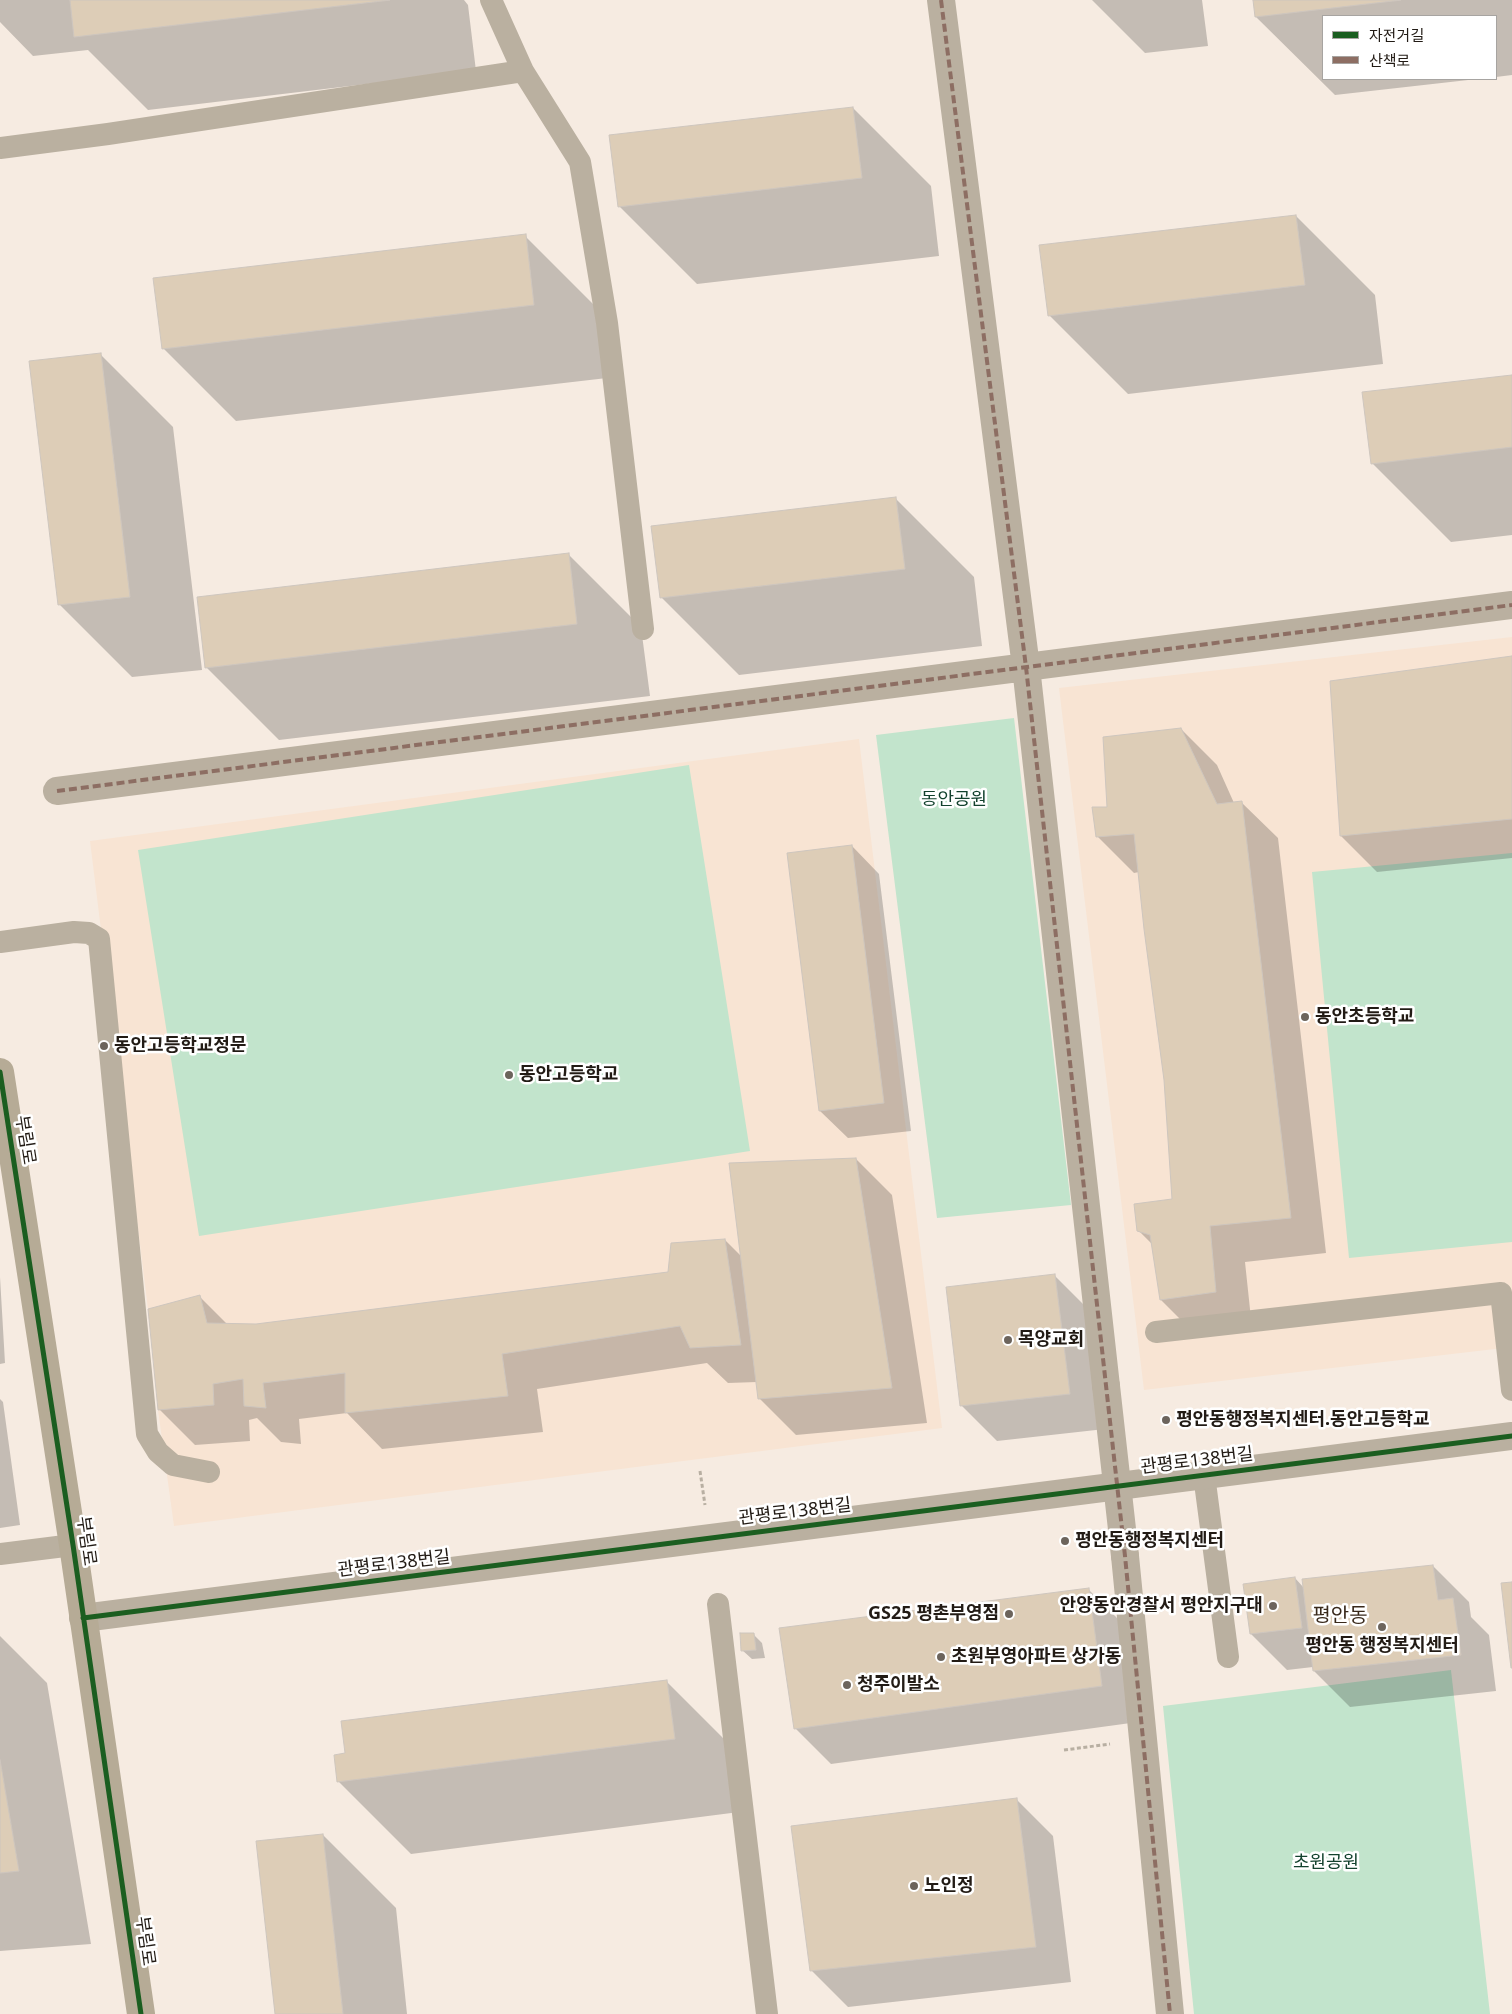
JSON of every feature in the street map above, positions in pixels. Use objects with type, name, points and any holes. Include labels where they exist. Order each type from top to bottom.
[{"type":"street","points":[[941,0],[1026,667],[1125,1556],[1170,2014]]},
{"type":"street","points":[[57,791],[1512,605]]},
{"type":"street","name":"부림로","points":[[0,1072],[73,1545],[141,2014]]},
{"type":"street","name":"관평로138번길","points":[[83,1618],[1512,1436]]},
{"type":"lane","points":[[491,0],[523,71],[580,162],[607,323],[643,630]]},
{"type":"lane","points":[[0,148],[108,134],[523,71]]},
{"type":"lane","points":[[0,942],[74,932],[90,932],[99,939],[147,1434],[158,1452],[172,1464],[209,1472]]},
{"type":"lane","points":[[1156,1332],[1501,1293],[1512,1390]]},
{"type":"lane","points":[[1204,1475],[1228,1657]]},
{"type":"lane","points":[[0,1554],[73,1545]]},
{"type":"lane","points":[[718,1604],[767,2014]]},
{"type":"path","points":[[1064,1750],[1143,1739]]},
{"type":"shaded area","name":"동안초등학교","points":[[1512,637],[1512,1347],[1144,1390],[1059,688]]},
{"type":"shaded area","name":"동안고등학교","points":[[859,739],[942,1428],[174,1526],[158,1410],[148,1309],[90,841]]},
{"type":"green space","name":"동안공원","points":[[1014,718],[1071,1205],[937,1218],[876,735]]},
{"type":"green space","points":[[689,765],[750,1151],[199,1236],[138,850]]},
{"type":"green space","points":[[1512,853],[1512,1242],[1349,1258],[1312,872]]},
{"type":"green space","name":"초원공원","points":[[1451,1670],[1490,2014],[1194,2014],[1163,1706]]},
{"type":"building","points":[[70,0],[390,0],[74,37]]},
{"type":"building","points":[[1253,0],[1401,0],[1255,17]]},
{"type":"building","points":[[853,107],[862,178],[618,207],[609,135]]},
{"type":"building","points":[[1296,215],[1305,285],[1048,316],[1039,245]]},
{"type":"building","points":[[526,234],[534,305],[162,349],[153,278]]},
{"type":"building","points":[[101,353],[130,597],[58,605],[29,361]]},
{"type":"building","points":[[1512,375],[1512,447],[1371,464],[1362,392]]},
{"type":"building","points":[[896,497],[905,569],[660,598],[651,526]]},
{"type":"building","points":[[569,553],[577,624],[205,668],[197,597]]},
{"type":"building","points":[[1512,656],[1512,819],[1340,836],[1330,681]]},
{"type":"building","points":[[1181,728],[1217,804],[1242,801],[1291,1218],[1210,1226],[1216,1292],[1160,1300],[1150,1235],[1137,1231],[1134,1204],[1172,1199],[1164,1080],[1144,929],[1134,834],[1096,837],[1092,807],[1107,807],[1103,737]]},
{"type":"building","points":[[852,845],[884,1103],[819,1111],[787,853]]},
{"type":"building","points":[[856,1158],[892,1388],[758,1399],[729,1163]]},
{"type":"building","points":[[725,1239],[741,1345],[690,1348],[680,1326],[502,1354],[508,1396],[345,1413],[345,1373],[263,1383],[266,1408],[244,1406],[243,1379],[213,1384],[214,1405],[158,1410],[148,1309],[200,1295],[207,1323],[256,1324],[668,1272],[671,1243]]},
{"type":"building","name":"목양교회","points":[[1055,1274],[1070,1394],[960,1406],[946,1287]]},
{"type":"building","name":"평안동 행정복지센터","points":[[1433,1565],[1438,1600],[1453,1598],[1461,1655],[1313,1671],[1302,1579]]},
{"type":"building","name":"안양동안경찰서 평안지구대","points":[[1295,1577],[1302,1628],[1250,1634],[1243,1584]]},
{"type":"building","points":[[1512,1582],[1512,1668],[1511,1668],[1501,1583]]},
{"type":"building","name":"초원부영아파트 상가동","points":[[1089,1588],[1102,1686],[794,1729],[779,1628]]},
{"type":"building","points":[[740,1633],[754,1633],[756,1650],[741,1651]]},
{"type":"building","points":[[667,1680],[675,1739],[337,1782],[334,1755],[345,1753],[341,1721]]},
{"type":"building","points":[[0,1760],[19,1871],[0,1873]]},
{"type":"building","name":"노인정","points":[[1017,1798],[1036,1947],[810,1971],[791,1826]]},
{"type":"building","points":[[323,1834],[343,2014],[275,2014],[256,1841]]},
{"type":"marked path","points":[[941,0],[1026,667],[1125,1556],[1170,2014]]},
{"type":"marked path","points":[[57,791],[1512,605]]},
{"type":"cycle path","points":[[0,1072],[73,1545],[141,2014]]},
{"type":"cycle path","points":[[83,1618],[1512,1436]]},
{"type":"place","name":"동안초등학교","points":[[1305,1017]]},
{"type":"place","name":"동안고등학교정문","points":[[104,1046]]},
{"type":"place","name":"동안고등학교","points":[[509,1075]]},
{"type":"place","name":"목양교회","points":[[1008,1340]]},
{"type":"place","name":"평안동행정복지센터.동안고등학교","points":[[1166,1420]]},
{"type":"place","name":"평안동행정복지센터","points":[[1065,1541]]},
{"type":"place","name":"안양동안경찰서 평안지구대","points":[[1273,1606]]},
{"type":"place","name":"GS25 평촌부영점","points":[[1009,1614]]},
{"type":"place","name":"평안동 행정복지센터","points":[[1382,1627]]},
{"type":"place","name":"초원부영아파트 상가동","points":[[941,1657]]},
{"type":"place","name":"청주이발소","points":[[847,1685]]},
{"type":"place","name":"노인정","points":[[914,1886]]},
{"type":"district","name":"평안동","points":[[1340,1616]]}]
